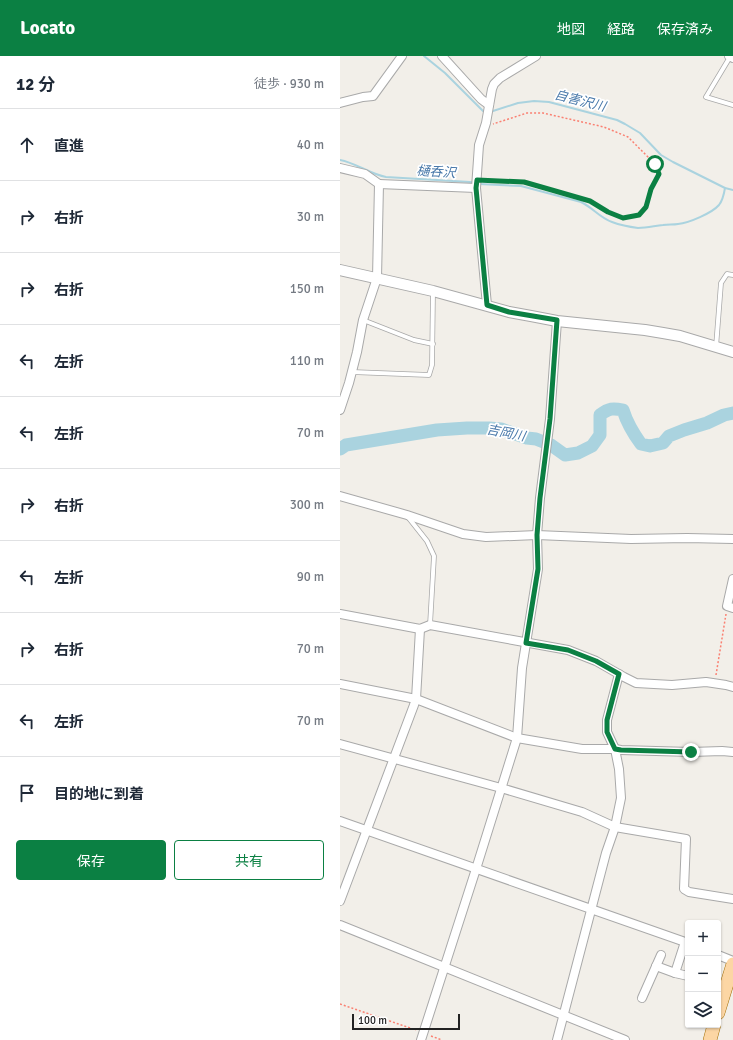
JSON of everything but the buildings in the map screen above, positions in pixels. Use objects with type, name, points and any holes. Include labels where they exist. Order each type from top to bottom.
[{"type":"main road","points":[[721,1000],[733,964]]},
{"type":"main road","points":[[710,1040],[713,1028]]},
{"type":"street","points":[[340,103],[373,96],[402,56]]},
{"type":"street","points":[[442,56],[481,99],[489,105]]},
{"type":"street","points":[[487,305],[477,184],[479,145],[485,127],[494,84],[500,78],[536,56]]},
{"type":"street","points":[[729,56],[733,58]]},
{"type":"street","points":[[340,168],[365,174],[379,184],[477,184]]},
{"type":"street","points":[[340,410],[350,383],[362,320],[378,278],[379,184]]},
{"type":"street","points":[[340,270],[433,291],[509,312],[557,320],[645,330],[680,336],[733,352]]},
{"type":"street","points":[[422,1036],[517,738],[522,668],[538,569],[537,535],[550,419],[557,320]]},
{"type":"street","points":[[340,384],[350,383]]},
{"type":"street","points":[[340,496],[407,515],[463,534],[486,537],[537,535],[631,539],[687,538],[733,540]]},
{"type":"street","points":[[730,607],[733,579]]},
{"type":"street","points":[[340,614],[420,629],[430,625],[568,650],[596,661],[636,683],[672,685],[706,682],[733,687]]},
{"type":"street","points":[[340,901],[416,699],[420,629]]},
{"type":"street","points":[[557,1040],[606,853],[615,827],[621,798],[619,769],[615,749],[607,732],[607,720],[619,674]]},
{"type":"street","points":[[340,684],[416,699],[517,738],[582,748],[683,752],[733,752]]},
{"type":"street","points":[[340,744],[582,812],[615,827],[686,840],[684,889],[689,892],[733,899]]},
{"type":"street","points":[[340,821],[685,942]]},
{"type":"street","points":[[340,925],[626,1040]]},
{"type":"street","points":[[675,973],[685,948]]},
{"type":"street","points":[[642,998],[661,955]]},
{"type":"street","points":[[720,956],[733,961]]},
{"type":"street","points":[[656,966],[685,975]]},
{"type":"lane","points":[[729,56],[706,97],[733,105]]},
{"type":"lane","points":[[716,347],[721,283],[727,274],[733,274]]},
{"type":"lane","points":[[352,372],[429,375],[432,366],[433,291]]},
{"type":"lane","points":[[362,320],[414,340],[432,344]]},
{"type":"lane","points":[[407,515],[427,541],[434,556],[430,625]]},
{"type":"path","points":[[477,184],[524,182],[590,201],[608,212],[623,218],[639,215],[646,207],[651,189],[659,174],[655,164],[628,137],[604,127],[543,113],[527,114],[485,127]]},
{"type":"path","points":[[714,683],[730,607]]},
{"type":"path","points":[[340,1004],[422,1036],[442,1040]]},
{"type":"waterway","name":"自害沢川","points":[[424,56],[445,73],[483,111],[485,111]]},
{"type":"waterway","name":"自害沢川","points":[[490,111],[518,103],[534,101],[549,102],[617,120],[640,133],[661,155],[725,188],[733,190]]},
{"type":"waterway","name":"樋呑沢","points":[[340,160],[374,174],[386,177],[475,183]]},
{"type":"waterway","name":"樋呑沢","points":[[479,184],[521,186],[581,202],[608,220],[622,225],[638,228],[683,223],[700,217],[719,205],[725,188]]},
{"type":"waterway","name":"吉岡川","points":[[340,449],[346,445],[437,430],[489,428],[501,429],[527,438],[536,439],[551,445],[565,455],[578,453],[592,446],[600,435],[600,415],[611,409],[623,410],[635,436],[641,444],[650,446],[663,443],[669,436],[684,430],[733,413]]},
{"type":"route","points":[[655,164],[659,174],[651,189],[646,207],[639,215],[623,218],[608,212],[590,201],[524,182],[477,180],[476,188],[487,305],[509,312],[557,320],[550,419],[537,535],[538,569],[526,643],[568,650],[596,661],[619,674],[607,720],[607,732],[615,749],[691,752]]}]
